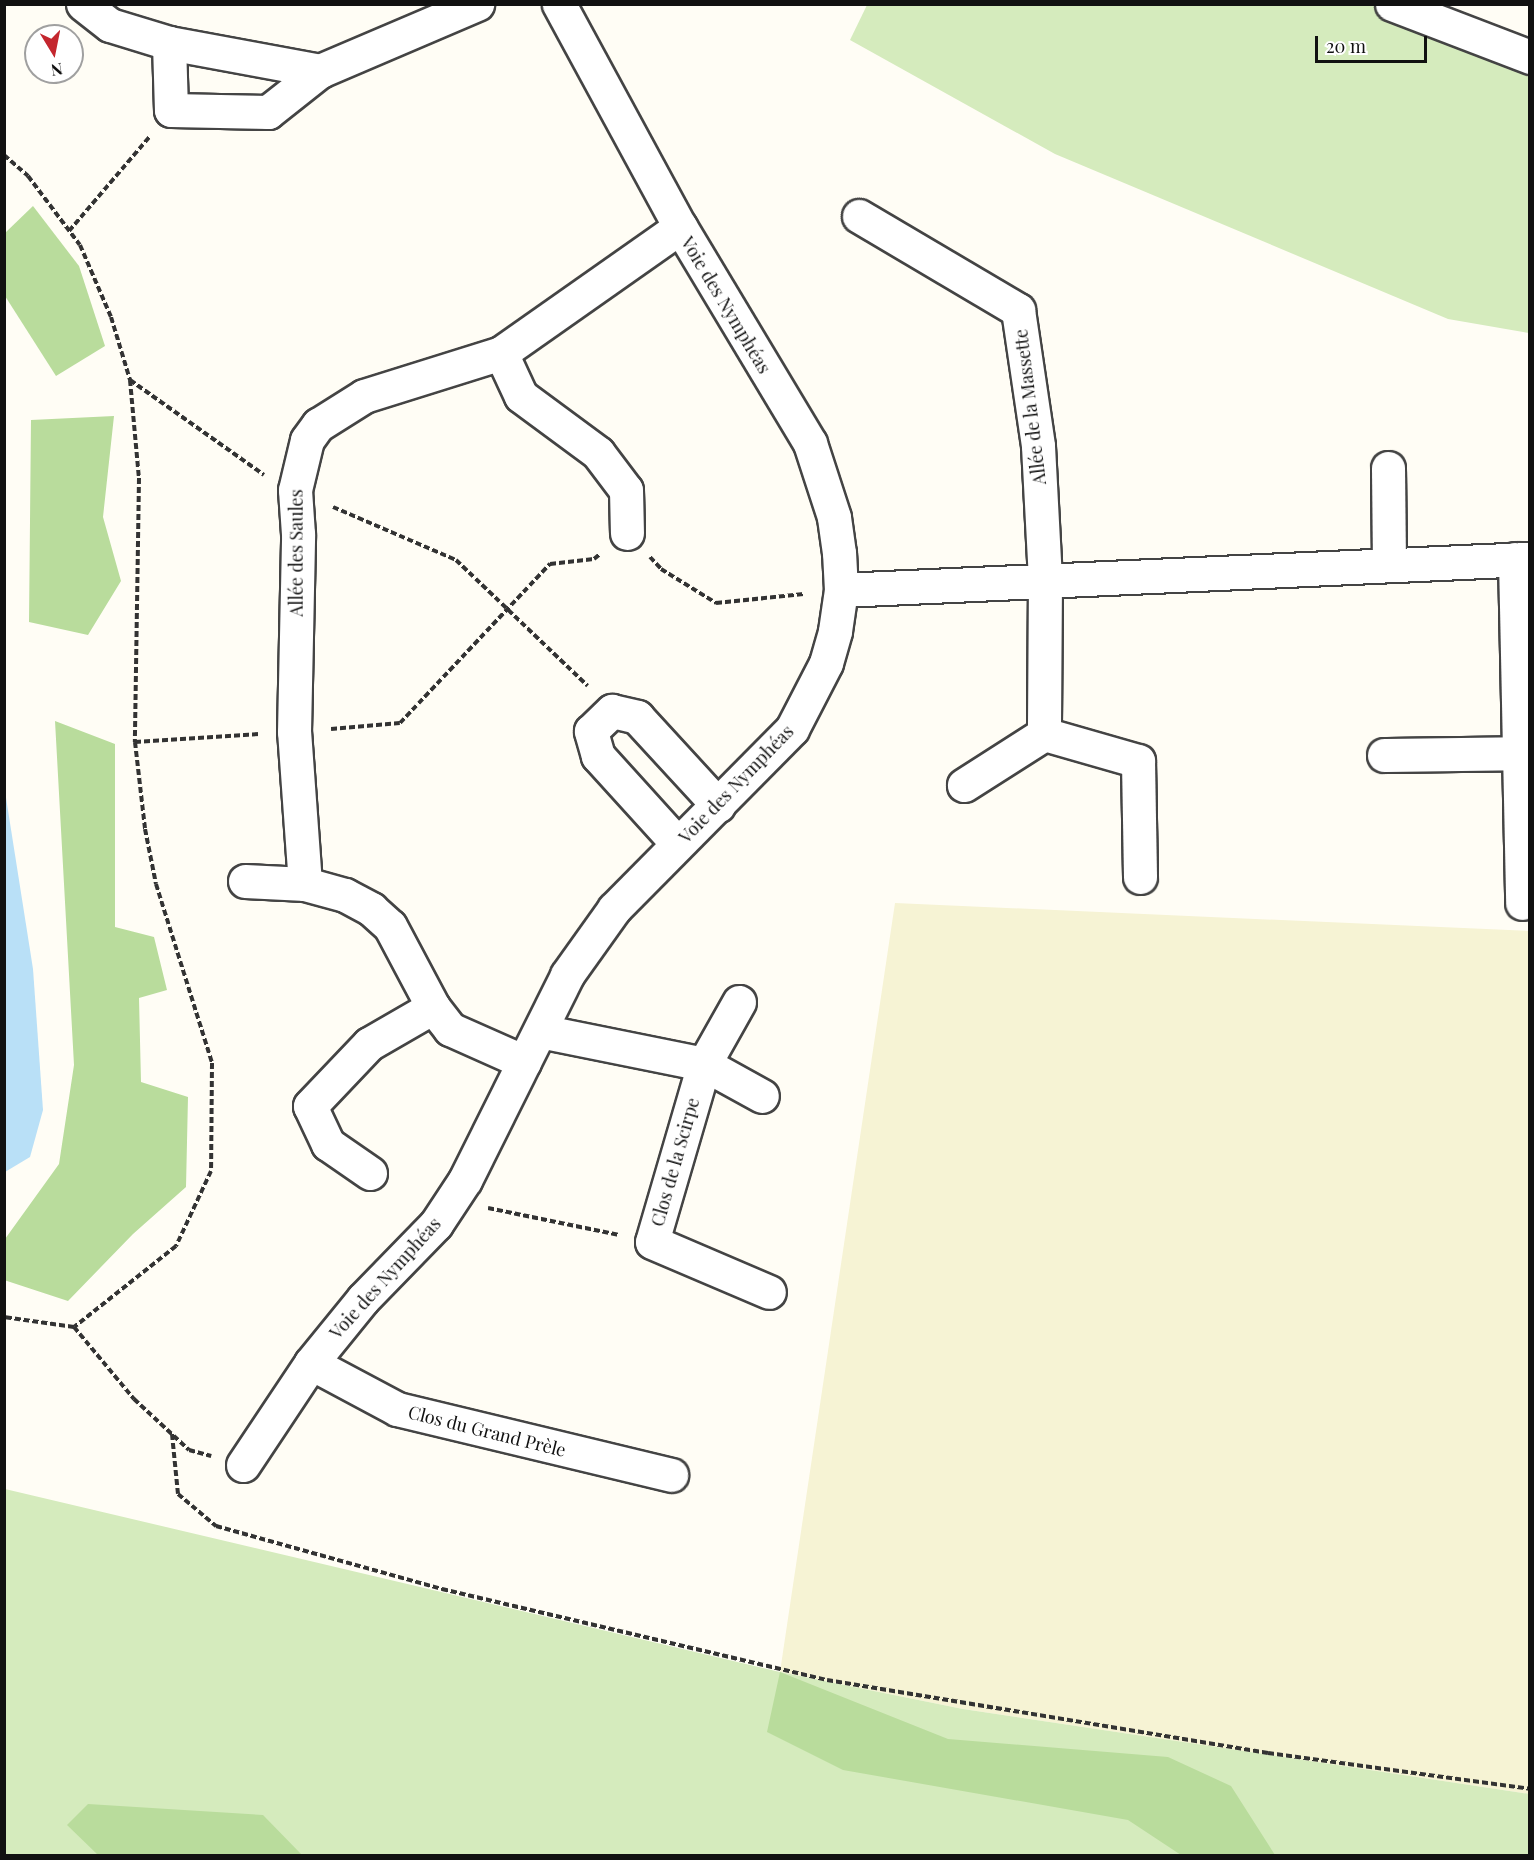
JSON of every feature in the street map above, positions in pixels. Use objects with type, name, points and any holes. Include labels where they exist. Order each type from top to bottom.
[{"type":"street","points":[[83,4],[110,25],[169,43],[320,71]]},
{"type":"street","points":[[169,43],[171,110],[268,112],[320,71],[477,4]]},
{"type":"street","name":"Voie des Nymphéas","points":[[243,1466],[311,1363],[363,1299],[436,1224],[465,1179],[567,975],[614,909],[792,729],[810,698],[835,631],[840,590],[834,517],[810,444],[680,227],[559,4]]},
{"type":"street","points":[[1392,4],[1425,20],[1530,57]]},
{"type":"street","name":"Allée de la Massette","points":[[859,216],[1018,310],[1038,446],[1046,580],[1044,734]]},
{"type":"street","name":"Allée des Saules","points":[[305,884],[294,732],[298,534],[295,490],[307,440],[318,425],[338,410],[397,384],[501,353],[680,227]]},
{"type":"street","points":[[501,353],[521,396],[598,453],[626,490],[627,533]]},
{"type":"street","points":[[1388,468],[1389,565]]},
{"type":"street","points":[[840,590],[1522,559],[1520,753],[1522,903]]},
{"type":"street","points":[[677,843],[598,756],[591,731],[612,711],[637,717],[718,806]]},
{"type":"street","points":[[964,785],[1044,734],[1138,761],[1140,877]]},
{"type":"street","points":[[1384,755],[1520,753]]},
{"type":"street","points":[[245,881],[305,884],[345,895],[371,909],[390,926],[433,1007],[450,1029],[524,1062]]},
{"type":"street","name":"Clos de la Scirpe","points":[[740,1002],[704,1064],[652,1242],[769,1292]]},
{"type":"street","points":[[370,1173],[328,1144],[310,1106],[369,1044],[433,1007]]},
{"type":"street","points":[[540,1031],[704,1064],[762,1096]]},
{"type":"street","name":"Clos du Grand Prèle","points":[[311,1363],[397,1409],[671,1475]]},
{"type":"path","points":[[69,231],[171,110]]},
{"type":"path","points":[[4,155],[28,176],[80,245],[111,317],[130,380],[139,478],[135,742],[156,884],[212,1063],[211,1171],[177,1245],[74,1327]]},
{"type":"path","points":[[130,380],[268,478],[456,560],[511,609],[612,711]]},
{"type":"path","points":[[135,742],[400,723],[511,609],[550,564],[594,559],[627,533],[662,569],[716,603],[840,590]]},
{"type":"path","points":[[436,1224],[484,1208],[652,1242]]},
{"type":"path","points":[[4,1317],[74,1327],[134,1400],[189,1450],[243,1466]]},
{"type":"path","points":[[172,1434],[178,1494],[216,1526],[442,1589],[827,1680],[1268,1753],[1530,1789]]},
{"type":"shaded area","points":[[895,903],[1529,931],[1529,1794],[963,1709],[780,1672]]},
{"type":"green space","points":[[1412,4],[1529,53],[1529,333],[1448,319],[1055,154],[850,40],[867,5]]},
{"type":"green space","points":[[33,206],[79,266],[105,346],[56,376],[5,296],[5,233]]},
{"type":"green space","points":[[114,416],[103,517],[121,581],[88,635],[29,622],[31,420]]},
{"type":"green space","points":[[55,721],[115,744],[115,927],[154,937],[167,990],[139,998],[141,1082],[188,1097],[186,1187],[133,1234],[68,1301],[4,1280],[5,1239],[59,1164],[74,1065]]},
{"type":"green space","points":[[5,1489],[780,1672],[963,1709],[1530,1794],[1529,1856],[5,1856]]},
{"type":"green space","points":[[780,1672],[948,1739],[1168,1757],[1231,1786],[1275,1855],[1181,1855],[1128,1820],[843,1770],[767,1732]]},
{"type":"green space","points":[[88,1804],[263,1815],[302,1855],[98,1855],[67,1825]]},
{"type":"water","points":[[4,785],[33,969],[43,1110],[30,1157],[5,1172]]}]
